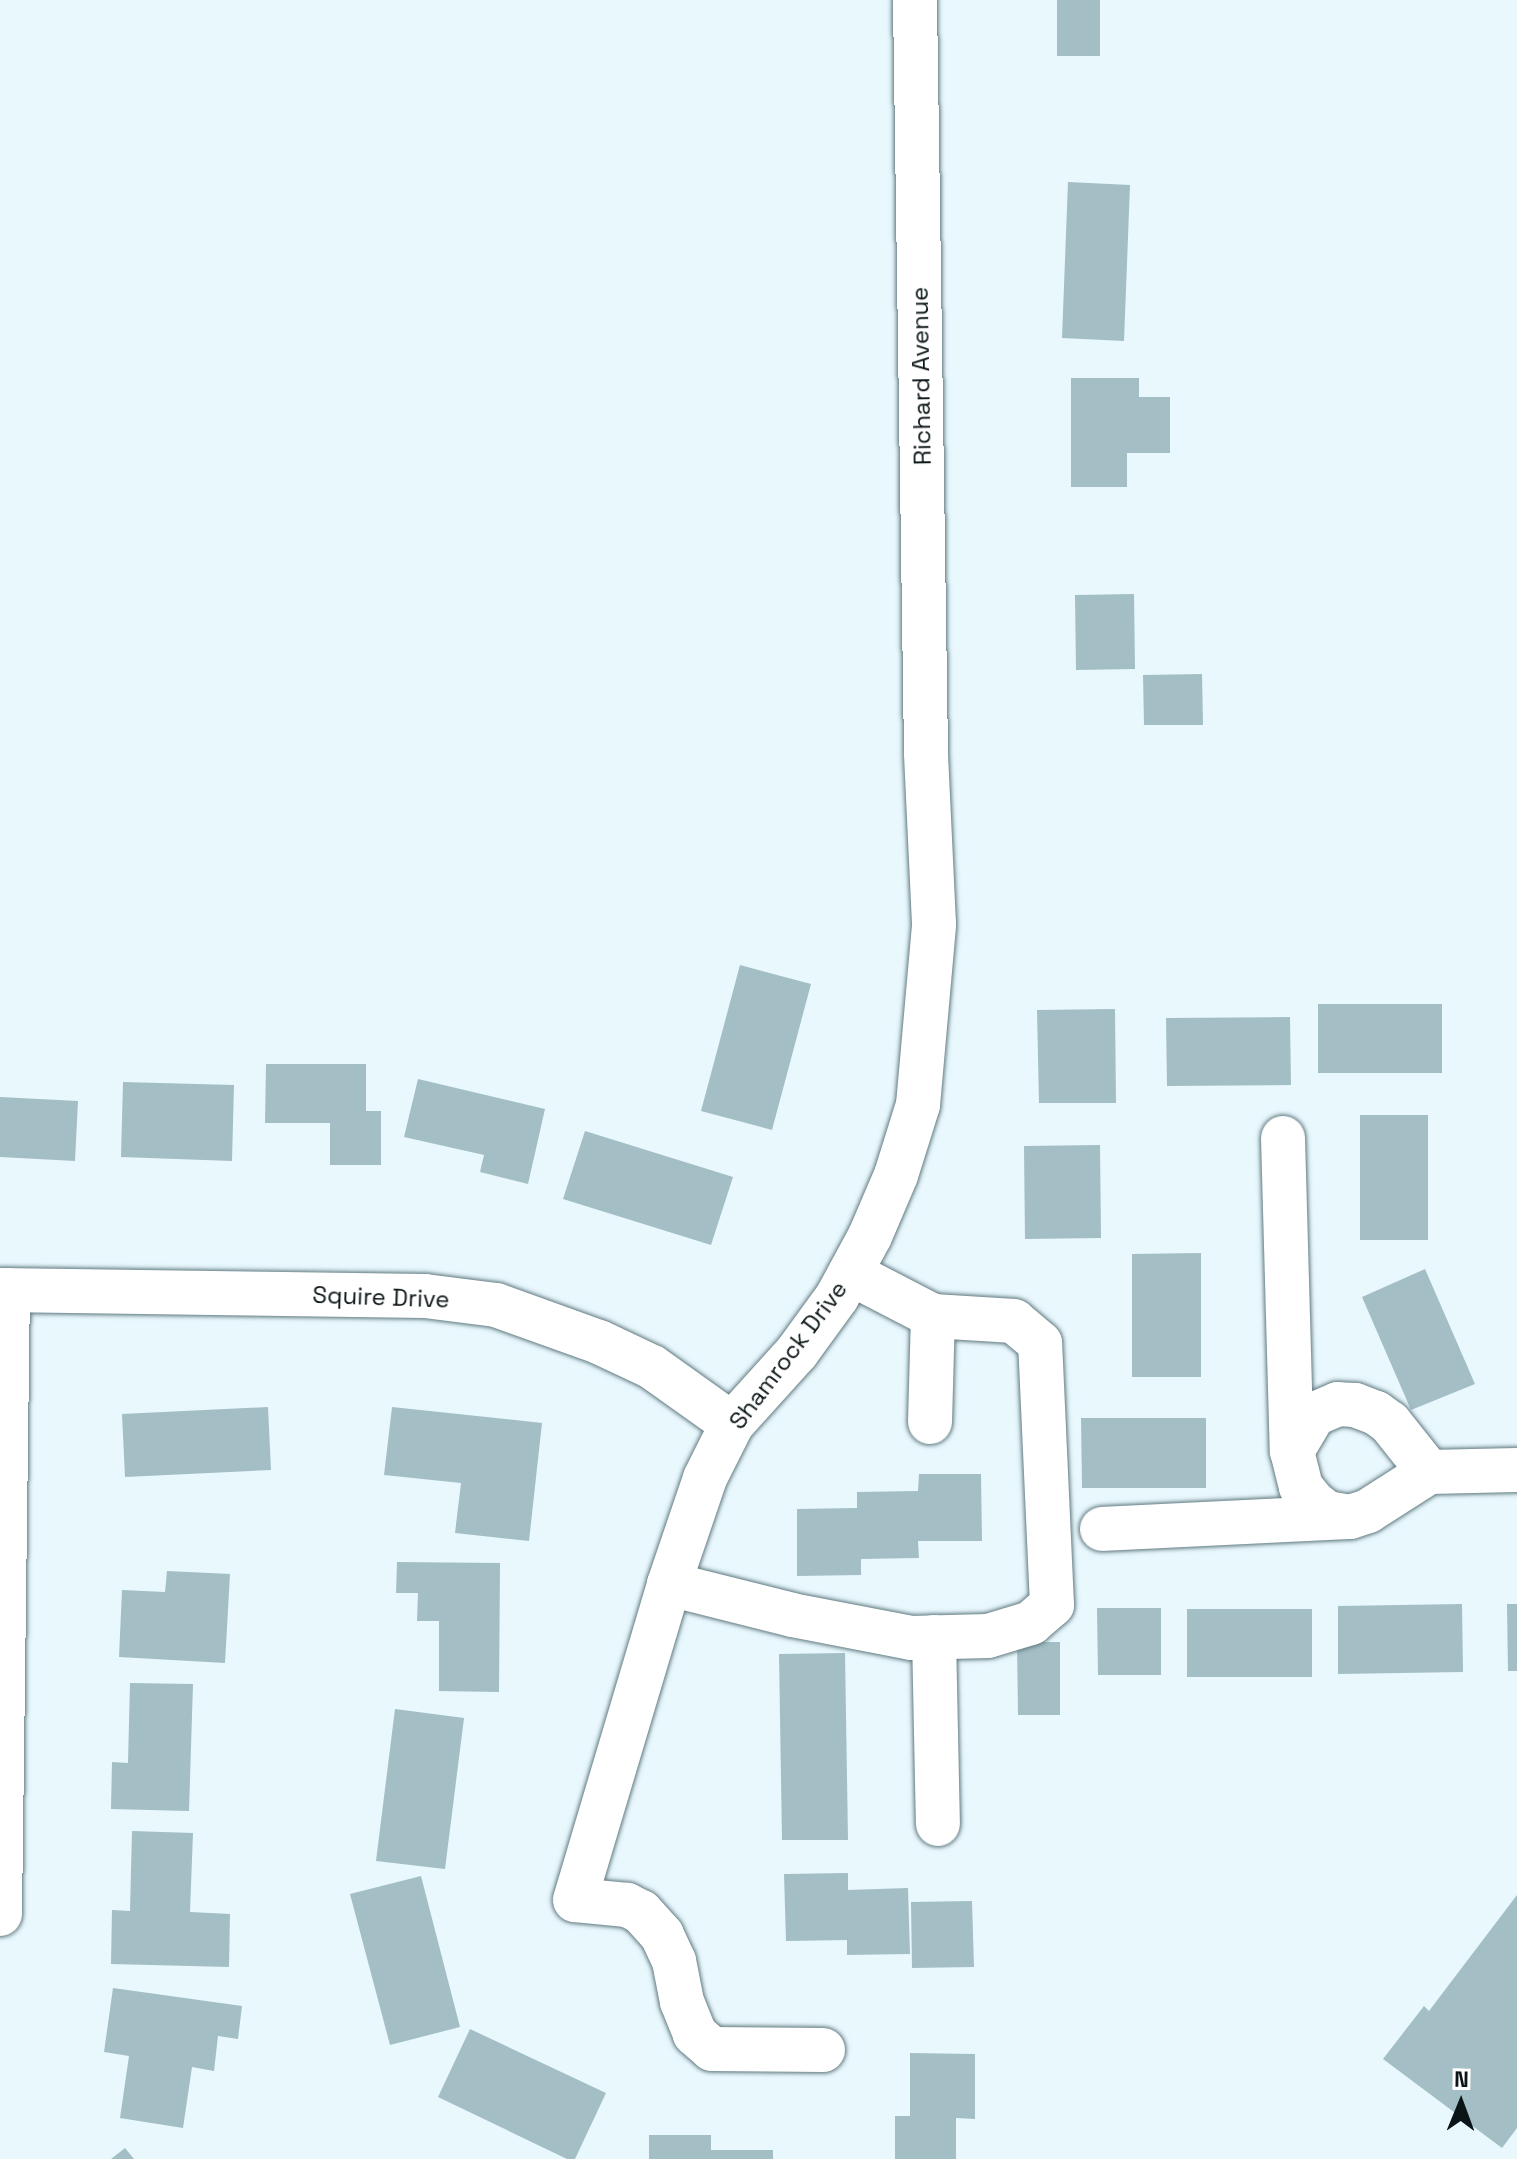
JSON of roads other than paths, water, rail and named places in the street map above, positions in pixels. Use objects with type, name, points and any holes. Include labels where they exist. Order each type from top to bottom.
[{"type":"street","name":"Richard Avenue","points":[[915,0],[926,752]]},
{"type":"street","name":"Shamrock Drive","points":[[823,2050],[712,2049],[695,2034],[682,2002],[674,1961],[662,1935],[641,1912],[627,1905],[575,1900],[669,1584],[705,1478],[732,1424],[797,1352],[850,1273],[896,1175],[918,1105],[934,924],[926,752]]},
{"type":"street","points":[[1283,1138],[1292,1451],[1301,1487],[1313,1502],[1327,1513],[1350,1517]]},
{"type":"street","points":[[669,1584],[792,1615],[911,1638],[988,1636],[1031,1623],[1052,1605],[1040,1343],[1014,1321],[933,1316],[850,1273]]},
{"type":"street","points":[[0,1914],[4,1290]]},
{"type":"street","name":"Squire Drive","points":[[4,1290],[425,1296],[496,1305],[599,1342],[652,1367],[732,1424]]},
{"type":"street","points":[[930,1422],[933,1316]]},
{"type":"street","points":[[1292,1451],[1314,1414],[1338,1404],[1355,1405],[1376,1413],[1390,1423],[1429,1472]]},
{"type":"street","points":[[1102,1529],[1350,1517],[1368,1511],[1429,1472],[1517,1470]]},
{"type":"street","points":[[934,1637],[938,1824]]}]
